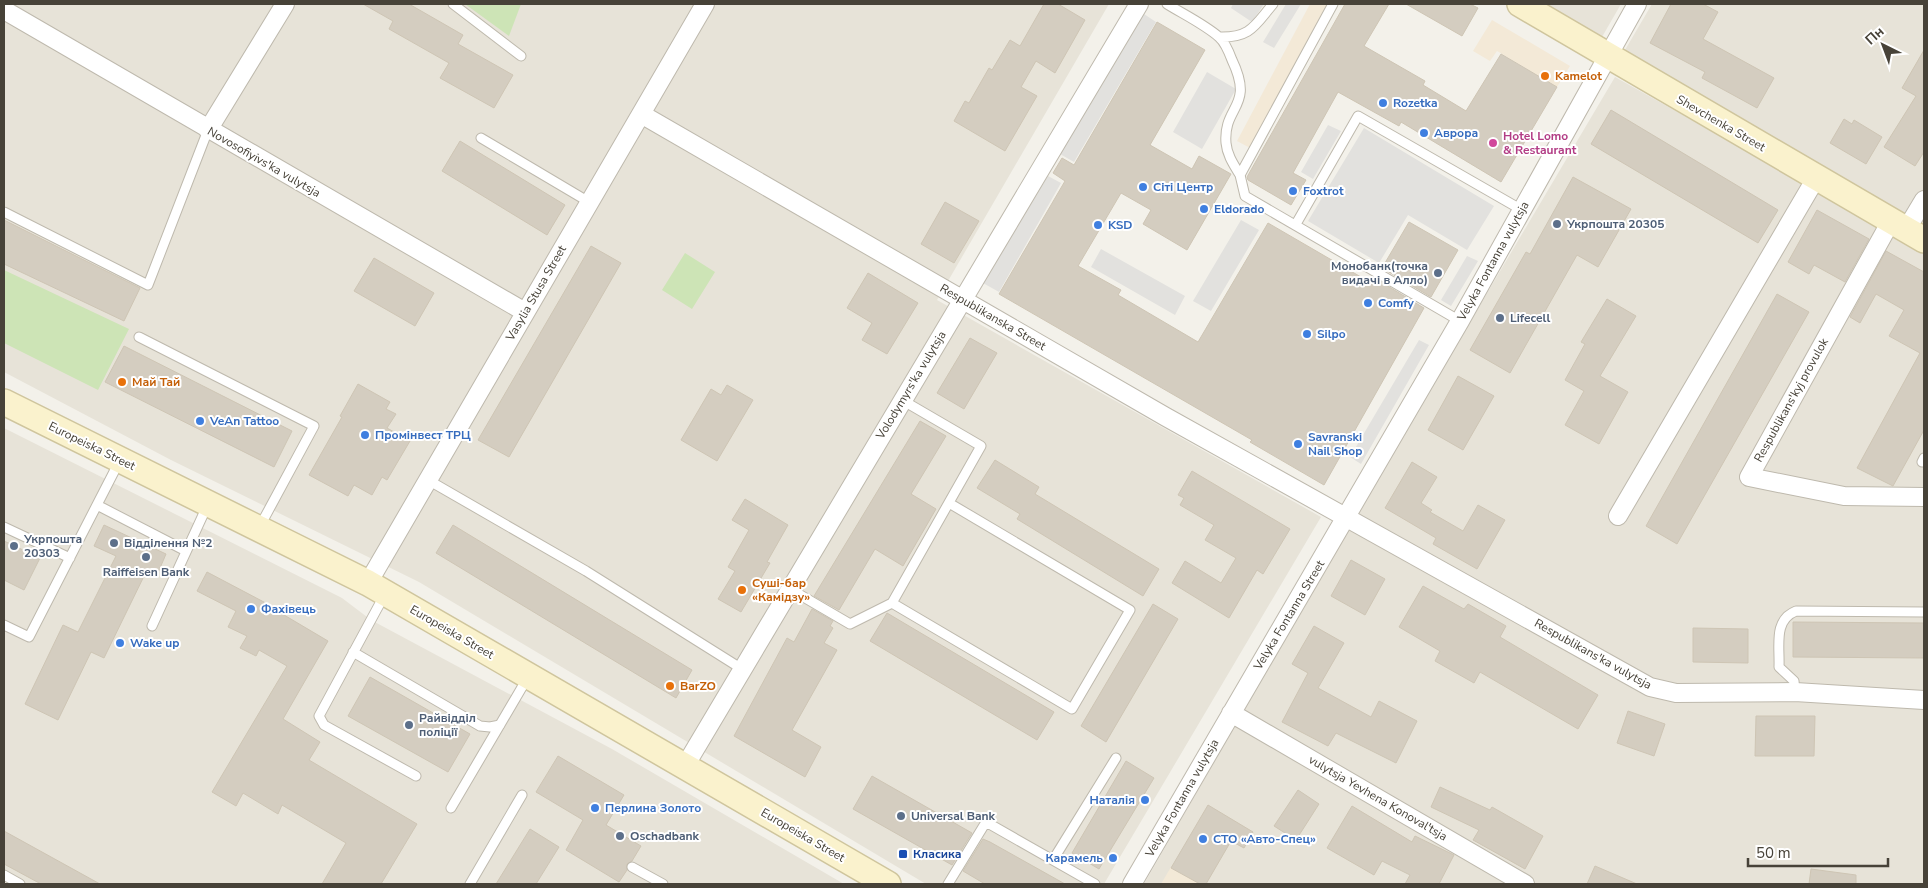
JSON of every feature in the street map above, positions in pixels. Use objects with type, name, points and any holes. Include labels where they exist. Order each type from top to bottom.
[{"type":"main road","name":"Shevchenka Street","points":[[1520,4],[1907,230]]},
{"type":"main road","name":"Europeiska Street","points":[[4,402],[377,588],[888,884]]},
{"type":"street","points":[[208,130],[286,4]]},
{"type":"street","name":"Vasylia Stusa Street","points":[[377,588],[428,480],[705,4]]},
{"type":"street","name":"Volodymyrs'ka vulytsja","points":[[685,766],[1139,4]]},
{"type":"street","name":"Velyka Fontanna vulytsja","points":[[1347,517],[1460,321],[1637,4]]},
{"type":"street","name":"Novosofiyivs'ka vulytsja","points":[[4,10],[208,130],[525,312]]},
{"type":"street","name":"Respublikanska Street","points":[[641,114],[1166,417],[1347,517]]},
{"type":"street","points":[[1618,516],[1816,178]]},
{"type":"street","points":[[1907,230],[1924,200]]},
{"type":"street","name":"Respublikans'kyj provulok","points":[[1907,230],[1749,476],[1844,496],[1924,497]]},
{"type":"street","name":"Respublikans'ka vulytsja","points":[[1347,517],[1662,692],[1696,694],[1795,692],[1924,700]]},
{"type":"street","name":"Velyka Fontanna Street","points":[[1231,713],[1347,517]]},
{"type":"street","name":"Velyka Fontanna vulytsja","points":[[1132,884],[1231,713]]},
{"type":"street","name":"vulytsja Yevhena Konoval'tsja","points":[[1231,713],[1525,884]]},
{"type":"lane","points":[[452,4],[521,56]]},
{"type":"lane","points":[[1167,4],[1219,37],[1235,65],[1242,86],[1240,102],[1226,132],[1226,142],[1230,158],[1240,174],[1245,196],[1460,321]]},
{"type":"lane","points":[[1219,37],[1231,37],[1248,32],[1260,22],[1273,4]]},
{"type":"lane","points":[[1240,174],[1333,4]]},
{"type":"lane","points":[[1296,224],[1358,116],[1522,210]]},
{"type":"lane","points":[[4,212],[148,285],[208,130]]},
{"type":"lane","points":[[481,138],[589,202]]},
{"type":"lane","points":[[139,337],[314,426],[259,529]]},
{"type":"lane","points":[[790,589],[850,624],[892,603],[980,446],[902,400]]},
{"type":"lane","points":[[4,624],[29,637],[120,460]]},
{"type":"lane","points":[[428,480],[586,571],[742,669]]},
{"type":"lane","points":[[892,603],[1072,709],[1130,610],[949,503]]},
{"type":"lane","points":[[152,626],[208,504]]},
{"type":"lane","points":[[96,506],[186,551]]},
{"type":"lane","points":[[4,527],[70,558]]},
{"type":"lane","points":[[377,588],[354,652],[319,716],[324,725],[416,776]]},
{"type":"lane","points":[[1795,692],[1794,680],[1779,667],[1780,622],[1787,615],[1796,611],[1924,612]]},
{"type":"lane","points":[[354,652],[480,726],[500,725]]},
{"type":"lane","points":[[451,808],[528,676]]},
{"type":"lane","points":[[1053,860],[1116,758]]},
{"type":"lane","points":[[470,884],[522,795]]},
{"type":"lane","points":[[948,884],[986,822],[1095,884]]},
{"type":"lane","points":[[632,867],[663,884]]},
{"type":"lane","points":[[4,875],[20,884]]},
{"type":"shaded area","points":[[4,4],[1109,4],[937,300],[1321,517],[1104,884],[926,884],[419,582],[171,460],[4,372]]},
{"type":"shaded area","points":[[1233,4],[1264,4],[1252,22],[1231,8]]},
{"type":"shaded area","points":[[1286,4],[1301,4],[1274,48],[1263,42]]},
{"type":"shaded area","points":[[1310,4],[1329,4],[1252,149],[1237,141]]},
{"type":"shaded area","points":[[1545,4],[1621,4],[1602,37]]},
{"type":"shaded area","points":[[1652,4],[1924,4],[1924,225],[1625,50]]},
{"type":"shaded area","points":[[1144,14],[1156,22],[1074,162],[1060,154]]},
{"type":"shaded area","points":[[1492,20],[1570,66],[1557,87],[1497,51],[1490,61],[1473,51]]},
{"type":"shaded area","points":[[1207,72],[1236,89],[1202,149],[1173,132]]},
{"type":"shaded area","points":[[1615,77],[1861,215],[1924,254],[1924,884],[1144,884],[1380,474]]},
{"type":"shaded area","points":[[1328,125],[1341,131],[1313,179],[1301,172]]},
{"type":"shaded area","points":[[1364,128],[1494,206],[1467,250],[1408,215],[1379,263],[1308,221]]},
{"type":"shaded area","points":[[1048,176],[1061,183],[999,292],[983,283]]},
{"type":"shaded area","points":[[1241,220],[1259,230],[1211,311],[1193,301]]},
{"type":"shaded area","points":[[1101,249],[1185,296],[1175,315],[1091,267]]},
{"type":"shaded area","points":[[1467,256],[1478,261],[1451,306],[1441,300]]},
{"type":"shaded area","points":[[1419,340],[1429,345],[1361,464],[1350,457]]},
{"type":"shaded area","points":[[4,428],[342,598],[371,620],[612,749],[844,884],[4,884]]},
{"type":"shaded area","points":[[1171,867],[1200,884],[1161,884]]},
{"type":"green space","points":[[465,4],[521,4],[509,36]]},
{"type":"green space","points":[[685,253],[715,272],[692,309],[662,290]]},
{"type":"green space","points":[[4,270],[129,329],[98,390],[4,343]]},
{"type":"building","points":[[363,4],[409,4],[463,35],[458,44],[513,75],[494,108],[440,78],[449,63],[389,29],[393,21]]},
{"type":"building","points":[[1044,4],[1058,4],[1085,20],[1055,73],[1036,61],[1021,87],[1037,96],[1005,151],[954,121],[965,101],[969,103],[989,68],[992,70],[1010,40],[1020,46]]},
{"type":"building","points":[[1345,4],[1389,4],[1364,46],[1425,81],[1423,85],[1466,111],[1501,54],[1557,87],[1501,182],[1401,122],[1399,126],[1338,92],[1293,173],[1306,180],[1291,205],[1248,180],[1247,177]]},
{"type":"building","points":[[1406,4],[1470,4],[1478,8],[1462,36]]},
{"type":"building","points":[[1671,4],[1703,4],[1718,12],[1703,39],[1774,78],[1757,108],[1702,78],[1705,72],[1650,43]]},
{"type":"building","points":[[1157,22],[1205,50],[1150,145],[1192,169],[1199,156],[1231,174],[1187,250],[1143,224],[1151,210],[1121,193],[1078,266],[1121,290],[1118,295],[1198,342],[1268,223],[1373,284],[1376,279],[1424,308],[1324,485],[1250,442],[1252,440],[999,294],[1065,181],[1053,173],[1062,158],[1074,165]]},
{"type":"building","points":[[1924,50],[1924,152],[1915,166],[1884,147],[1916,96],[1902,88]]},
{"type":"building","points":[[1611,110],[1778,210],[1758,243],[1591,144]]},
{"type":"building","points":[[1844,119],[1852,124],[1854,120],[1882,137],[1866,164],[1830,143]]},
{"type":"building","points":[[460,141],[565,205],[547,235],[442,171]]},
{"type":"building","points":[[1573,177],[1631,209],[1598,267],[1577,255],[1510,373],[1470,350],[1526,252],[1530,254]]},
{"type":"building","points":[[945,202],[979,221],[954,263],[921,244]]},
{"type":"building","points":[[1817,210],[1869,239],[1845,282],[1814,265],[1809,274],[1788,262]]},
{"type":"building","points":[[4,220],[140,288],[124,321],[4,264]]},
{"type":"building","points":[[1409,222],[1458,250],[1431,297],[1382,268]]},
{"type":"building","points":[[591,246],[621,263],[509,457],[478,440]]},
{"type":"building","points":[[1886,251],[1924,272],[1924,430],[1893,486],[1857,468],[1920,353],[1889,336],[1904,310],[1876,294],[1860,323],[1850,317]]},
{"type":"building","points":[[374,258],[434,293],[415,326],[354,291]]},
{"type":"building","points":[[868,273],[918,303],[887,354],[862,340],[872,323],[847,308]]},
{"type":"building","points":[[1777,294],[1809,312],[1677,544],[1646,526]]},
{"type":"building","points":[[1607,299],[1636,316],[1600,376],[1628,392],[1599,444],[1565,425],[1584,391],[1565,380],[1585,344],[1581,342]]},
{"type":"building","points":[[970,338],[997,353],[964,409],[937,393]]},
{"type":"building","points":[[124,346],[292,431],[274,467],[105,382]]},
{"type":"building","points":[[1458,376],[1494,396],[1463,450],[1428,430]]},
{"type":"building","name":"Промінвест ТРЦ","points":[[358,384],[390,402],[386,409],[396,414],[387,428],[410,441],[387,480],[382,477],[372,495],[354,485],[348,496],[309,475],[342,417],[340,416]]},
{"type":"building","points":[[727,385],[753,400],[717,461],[681,440],[711,389],[721,395]]},
{"type":"building","points":[[920,421],[946,436],[911,494],[936,509],[903,566],[875,549],[839,610],[814,596]]},
{"type":"building","points":[[995,460],[1039,487],[1035,494],[1159,569],[1143,596],[1017,519],[1020,514],[977,488]]},
{"type":"building","points":[[1412,462],[1437,477],[1421,503],[1432,510],[1430,512],[1463,531],[1478,505],[1505,520],[1477,569],[1433,544],[1436,538],[1385,508]]},
{"type":"building","points":[[1192,471],[1290,529],[1263,574],[1257,570],[1229,618],[1172,583],[1185,561],[1221,583],[1236,558],[1205,540],[1214,525],[1180,505],[1184,498],[1178,495]]},
{"type":"building","points":[[745,499],[788,525],[767,562],[770,563],[741,612],[718,599],[735,571],[728,567],[749,530],[732,520]]},
{"type":"building","points":[[104,525],[166,554],[157,575],[147,570],[104,658],[91,652],[58,720],[25,704],[63,625],[78,632],[116,556],[94,546]]},
{"type":"building","points":[[453,525],[692,670],[676,698],[436,553]]},
{"type":"building","points":[[4,541],[40,558],[24,590],[4,580]]},
{"type":"building","points":[[1351,560],[1385,579],[1365,615],[1331,596]]},
{"type":"building","points":[[207,572],[279,610],[279,612],[328,641],[283,719],[320,742],[309,760],[417,824],[381,884],[322,884],[346,843],[282,805],[278,814],[243,793],[236,806],[212,792],[287,666],[259,650],[256,656],[240,648],[247,636],[228,627],[236,611],[197,591]]},
{"type":"building","points":[[1423,586],[1464,609],[1468,604],[1506,626],[1500,637],[1598,695],[1578,729],[1480,672],[1474,683],[1435,661],[1440,651],[1399,627]]},
{"type":"building","points":[[1153,604],[1178,619],[1106,742],[1081,726]]},
{"type":"building","points":[[812,609],[833,621],[830,626],[833,628],[824,643],[837,650],[792,730],[821,747],[805,777],[734,736],[787,638],[794,642]]},
{"type":"building","points":[[887,613],[1054,712],[1037,740],[870,641]]},
{"type":"building","points":[[1793,622],[1924,623],[1924,658],[1793,657]]},
{"type":"building","points":[[1314,626],[1344,643],[1318,688],[1371,717],[1379,701],[1417,721],[1396,763],[1336,733],[1328,746],[1282,722],[1308,673],[1292,664]]},
{"type":"building","points":[[1693,628],[1748,629],[1748,663],[1693,662]]},
{"type":"building","name":"Райвідділ поліції","points":[[370,677],[470,734],[448,772],[348,716]]},
{"type":"building","points":[[1628,711],[1665,724],[1654,756],[1617,743]]},
{"type":"building","points":[[1756,716],[1815,716],[1814,756],[1755,756]]},
{"type":"building","points":[[558,756],[624,795],[606,825],[641,846],[632,861],[627,864],[627,870],[619,882],[566,850],[583,820],[536,792]]},
{"type":"building","points":[[1126,761],[1154,778],[1099,869],[1072,853]]},
{"type":"building","points":[[872,776],[972,833],[952,865],[853,809]]},
{"type":"building","points":[[1440,787],[1490,810],[1492,807],[1543,836],[1525,869],[1473,840],[1479,830],[1431,807]]},
{"type":"building","points":[[1298,790],[1319,804],[1296,840],[1274,826]]},
{"type":"building","points":[[1208,805],[1253,832],[1244,848],[1231,841],[1206,884],[1200,884],[1171,868]]},
{"type":"building","points":[[1352,806],[1412,842],[1415,836],[1454,855],[1439,884],[1405,884],[1410,875],[1382,861],[1374,875],[1327,848]]},
{"type":"building","points":[[530,829],[559,847],[536,884],[496,884]]},
{"type":"building","points":[[4,831],[100,884],[41,884],[4,864]]},
{"type":"building","points":[[983,839],[1065,884],[985,884],[963,871]]},
{"type":"building","points":[[1595,866],[1637,884],[1587,884]]},
{"type":"building","points":[[1811,869],[1856,875],[1856,884],[1809,884]]},
{"type":"place","name":"Kamelot","points":[[1545,76]]},
{"type":"place","name":"Rozetka","points":[[1383,103]]},
{"type":"place","name":"Аврора","points":[[1424,133]]},
{"type":"place","name":"Hotel Lomo & Restaurant","points":[[1493,143]]},
{"type":"place","name":"Сіті Центр","points":[[1143,187]]},
{"type":"place","name":"Foxtrot","points":[[1293,191]]},
{"type":"place","name":"Eldorado","points":[[1204,209]]},
{"type":"place","name":"Укрпошта 20305","points":[[1557,224]]},
{"type":"place","name":"KSD","points":[[1098,225]]},
{"type":"place","name":"Монобанк(точка видачі в Алло)","points":[[1438,273]]},
{"type":"place","name":"Comfy","points":[[1368,303]]},
{"type":"place","name":"Lifecell","points":[[1500,318]]},
{"type":"place","name":"Silpo","points":[[1307,334]]},
{"type":"place","name":"Май Тай","points":[[122,382]]},
{"type":"place","name":"VeAn Tattoo","points":[[200,421]]},
{"type":"place","name":"Промінвест ТРЦ","points":[[365,435]]},
{"type":"place","name":"Savranski Nail Shop","points":[[1298,444]]},
{"type":"place","name":"Відділення №2","points":[[114,543]]},
{"type":"place","name":"Укрпошта 20303","points":[[14,546]]},
{"type":"place","name":"Raiffeisen Bank","points":[[146,557]]},
{"type":"place","name":"Суші-бар «Камідзу»","points":[[742,590]]},
{"type":"place","name":"Фахівець","points":[[251,609]]},
{"type":"place","name":"Wake up","points":[[120,643]]},
{"type":"place","name":"BarZO","points":[[670,686]]},
{"type":"place","name":"Райвідділ поліції","points":[[409,725]]},
{"type":"place","name":"Наталія","points":[[1145,800]]},
{"type":"place","name":"Перлина Золото","points":[[595,808]]},
{"type":"place","name":"Universal Bank","points":[[901,816]]},
{"type":"place","name":"Oschadbank","points":[[620,836]]},
{"type":"place","name":"СТО «Авто-Спец»","points":[[1203,839]]},
{"type":"place","name":"Класика","points":[[903,854]]},
{"type":"place","name":"Карамель","points":[[1113,858]]}]
